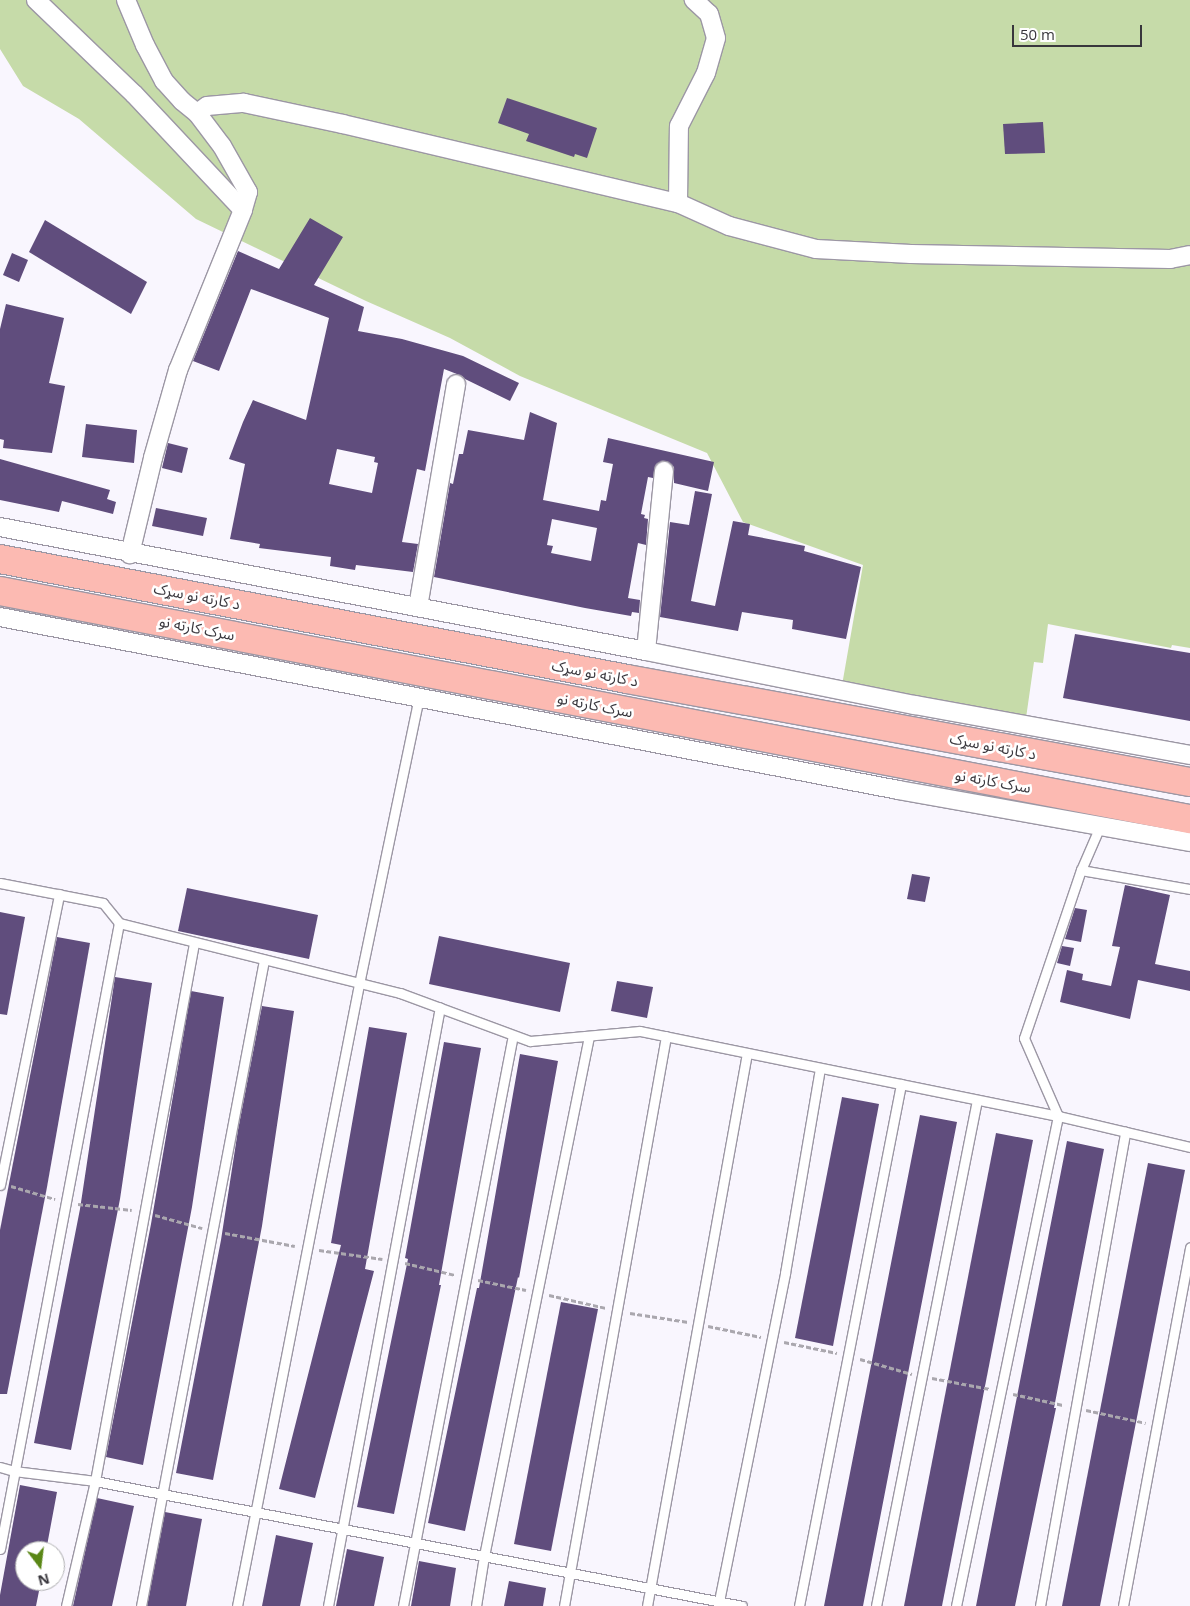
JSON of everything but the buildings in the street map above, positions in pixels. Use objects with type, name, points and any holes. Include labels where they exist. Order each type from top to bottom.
[{"type":"highway","name":"د کارته نو سړک","points":[[0,560],[626,679],[1190,782]]},
{"type":"highway","name":"سرک کارته نو","points":[[0,591],[895,763],[1089,798],[1190,819]]},
{"type":"highway","points":[[1089,798],[1093,765]]},
{"type":"street","points":[[36,0],[134,94],[243,210]]},
{"type":"street","points":[[126,0],[144,45],[164,81],[182,101],[197,113],[222,146],[248,192],[243,210],[178,370],[153,458],[130,554]]},
{"type":"street","points":[[678,203],[679,126],[706,73],[716,38],[708,14],[694,0]]},
{"type":"street","points":[[197,113],[207,106],[244,103],[343,124],[678,203],[729,226],[816,249],[910,254],[1160,259],[1190,255]]},
{"type":"street","points":[[418,607],[456,384]]},
{"type":"street","points":[[646,651],[664,471]]},
{"type":"street","points":[[0,527],[130,554],[646,651],[914,705],[1190,754]]},
{"type":"street","points":[[0,618],[898,790],[1190,842]]},
{"type":"lane","points":[[237,1606],[359,984],[419,697]]},
{"type":"lane","points":[[956,1606],[1058,1116],[1024,1038],[1081,870],[1100,826]]},
{"type":"lane","points":[[1081,870],[1190,889]]},
{"type":"lane","points":[[0,883],[103,903],[119,923],[359,984],[400,992],[530,1041],[640,1031],[1058,1116],[1190,1147]]},
{"type":"lane","points":[[0,1184],[59,894]]},
{"type":"lane","points":[[0,1549],[119,923]]},
{"type":"lane","points":[[66,1606],[94,1481],[194,943]]},
{"type":"lane","points":[[141,1606],[264,960]]},
{"type":"lane","points":[[328,1606],[341,1528],[440,1007]]},
{"type":"lane","points":[[403,1606],[513,1035]]},
{"type":"lane","points":[[476,1606],[484,1556],[589,1036]]},
{"type":"lane","points":[[564,1606],[666,1036]]},
{"type":"lane","points":[[647,1606],[747,1053]]},
{"type":"lane","points":[[719,1604],[772,1340],[820,1068]]},
{"type":"lane","points":[[799,1606],[901,1084]]},
{"type":"lane","points":[[876,1606],[977,1100]]},
{"type":"lane","points":[[1040,1606],[1125,1132]]},
{"type":"lane","points":[[1123,1606],[1190,1247]]},
{"type":"lane","points":[[0,1467],[14,1471],[94,1481],[650,1588],[719,1604],[742,1606]]},
{"type":"path","points":[[0,1184],[66,1202],[144,1212],[213,1231],[307,1248],[392,1260],[617,1311],[699,1324],[848,1355],[922,1376],[1001,1391],[1157,1426]]},
{"type":"green space","points":[[0,0],[1190,0],[1190,648],[1172,645],[1171,648],[1048,624],[1043,663],[1034,662],[1025,725],[841,691],[863,565],[743,522],[707,453],[520,376],[450,338],[366,301],[196,219],[79,119],[23,86],[0,49]]}]
